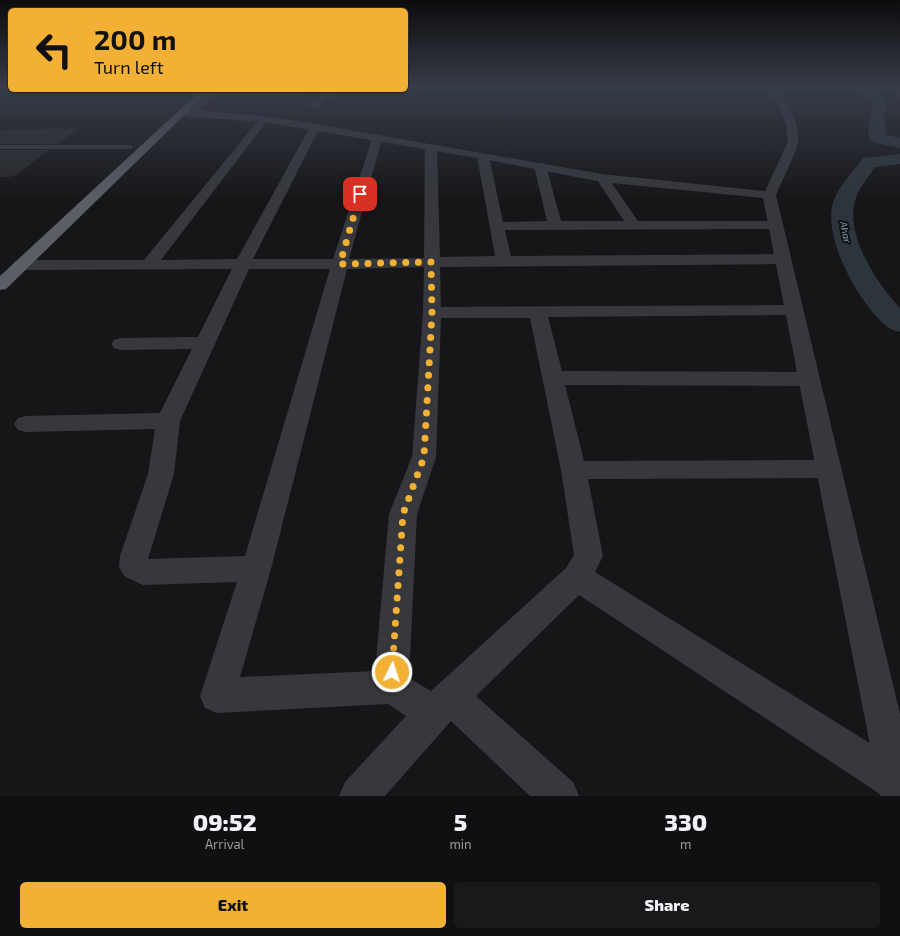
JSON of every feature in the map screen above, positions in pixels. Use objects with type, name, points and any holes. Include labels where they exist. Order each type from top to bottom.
[{"type":"highway","points":[[0,285],[8,266],[159,126]]},
{"type":"highway","points":[[138,147],[167,126]]},
{"type":"street","points":[[149,264],[258,126]]},
{"type":"street","points":[[310,126],[602,178],[769,195]]},
{"type":"street","points":[[790,126],[793,142],[769,195],[898,789]]},
{"type":"street","points":[[256,569],[143,572],[134,567],[134,556],[160,474],[168,421],[243,264],[315,127]]},
{"type":"street","points":[[377,139],[340,264],[256,569],[217,696],[391,687],[442,704],[559,796]]},
{"type":"street","points":[[391,687],[403,514],[424,457],[432,313],[431,148]]},
{"type":"street","points":[[482,156],[504,261]]},
{"type":"street","points":[[540,166],[555,225]]},
{"type":"street","points":[[602,178],[633,224]]},
{"type":"street","points":[[497,226],[633,224],[776,226]]},
{"type":"street","points":[[8,266],[783,259]]},
{"type":"street","points":[[432,313],[794,310]]},
{"type":"street","points":[[359,796],[442,704],[577,577],[588,556],[574,470],[538,312]]},
{"type":"street","points":[[121,344],[206,343]]},
{"type":"street","points":[[552,378],[809,378]]},
{"type":"street","points":[[26,424],[168,421]]},
{"type":"street","points":[[574,470],[829,470]]},
{"type":"street","points":[[577,577],[898,789]]},
{"type":"lane","points":[[0,147],[138,147]]},
{"type":"building","points":[[61,128],[59,130],[78,129],[58,144],[0,144],[0,131]]},
{"type":"building","points":[[0,150],[49,150],[16,175],[0,177]]},
{"type":"waterway","name":"Ahar","points":[[877,126],[878,138],[900,143]]},
{"type":"waterway","name":"Ahar","points":[[900,159],[869,162],[847,194],[842,216],[843,225],[856,266],[868,287],[883,306],[900,323]]},
{"type":"route","points":[[360,194],[340,264],[431,262],[432,313],[424,457],[403,514],[392,672]]}]
